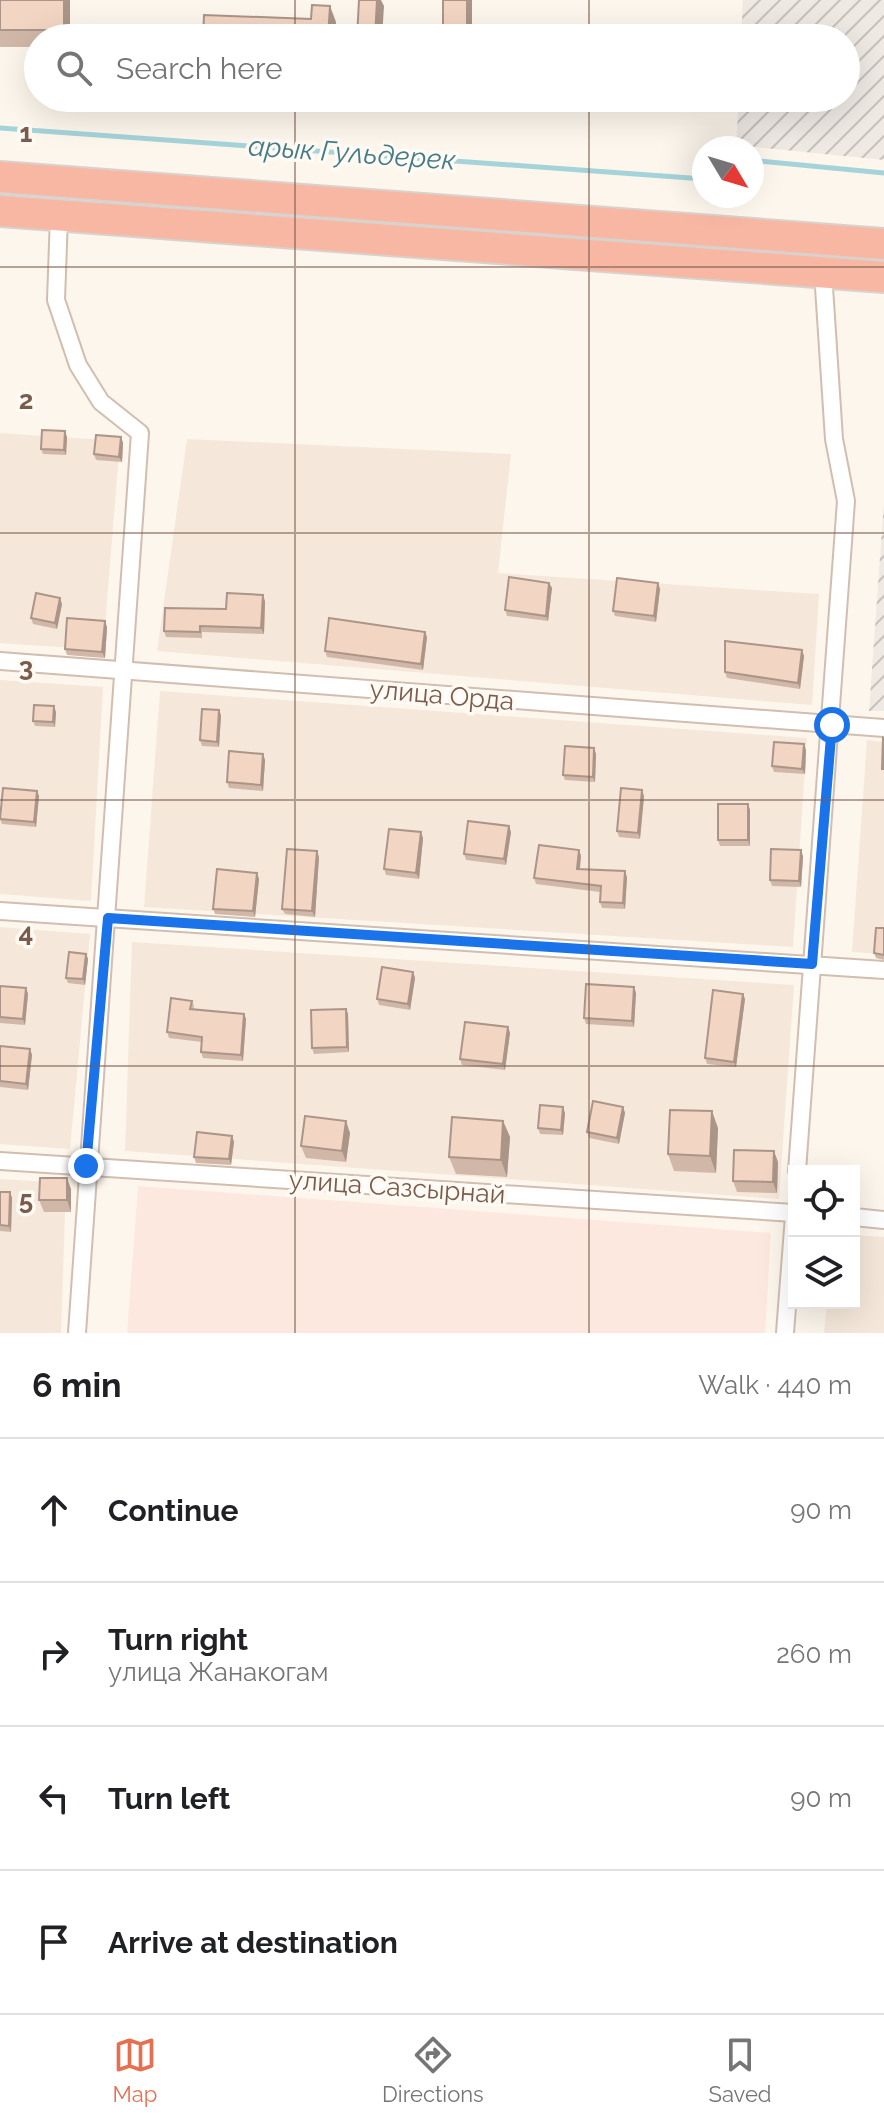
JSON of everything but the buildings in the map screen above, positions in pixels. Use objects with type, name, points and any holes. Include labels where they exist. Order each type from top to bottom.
[{"type":"highway","points":[[884,244],[13,178],[12,212],[884,277]]},
{"type":"street","points":[[59,216],[56,300],[78,365],[101,402],[140,433],[108,918],[86,1166],[77,1333]]},
{"type":"street","points":[[797,1165],[846,501],[834,439],[823,272]]},
{"type":"street","name":"улица Орда","points":[[0,661],[884,728]]},
{"type":"street","points":[[0,911],[884,970]]},
{"type":"street","name":"улица Сазсырнай","points":[[0,1161],[788,1214]]},
{"type":"street","points":[[860,1218],[884,1220]]},
{"type":"street","points":[[785,1333],[792,1237]]},
{"type":"shaded area","points":[[743,0],[884,0],[884,160],[764,148],[764,136],[737,136],[738,112],[860,112],[860,24],[742,24]]},
{"type":"shaded area","points":[[0,433],[120,441],[103,650],[0,643]]},
{"type":"shaded area","points":[[187,439],[511,454],[498,573],[819,594],[812,705],[157,651]]},
{"type":"shaded area","points":[[884,502],[884,711],[869,711]]},
{"type":"shaded area","points":[[0,680],[103,687],[91,901],[0,894]]},
{"type":"shaded area","points":[[160,691],[807,738],[793,947],[144,907]]},
{"type":"shaded area","points":[[867,740],[884,742],[884,954],[852,952]]},
{"type":"shaded area","points":[[0,927],[90,934],[70,1149],[0,1144]]},
{"type":"shaded area","points":[[132,942],[794,985],[779,1199],[125,1151]]},
{"type":"shaded area","points":[[0,1179],[66,1183],[61,1333],[0,1333]]},
{"type":"shaded area","points":[[138,1186],[771,1233],[765,1333],[127,1333]]},
{"type":"shaded area","points":[[860,1235],[884,1237],[884,1333],[824,1333],[826,1309],[860,1309]]},
{"type":"waterway","name":"арык Гульдерек","points":[[0,128],[692,178]]},
{"type":"waterway","name":"арык Гульдерек","points":[[764,161],[884,173]]},
{"type":"route","points":[[86,1166],[108,918],[812,964],[832,725]]}]
